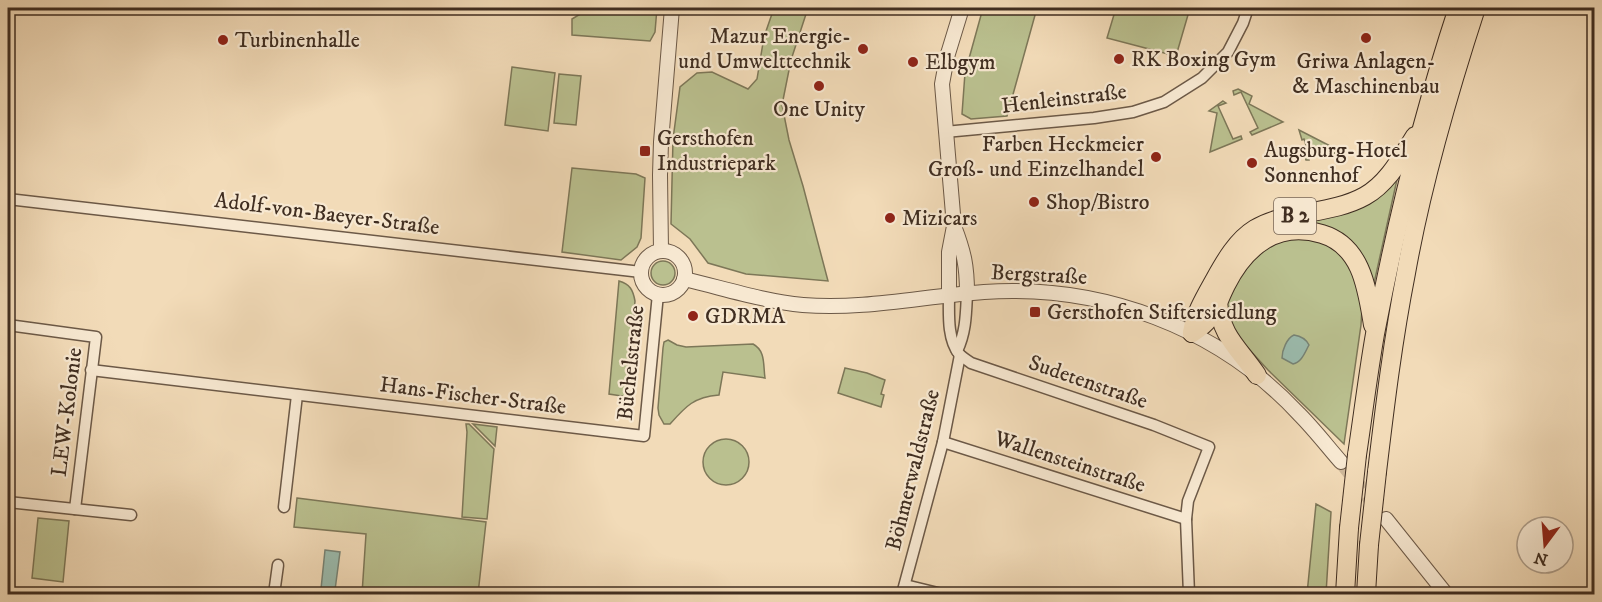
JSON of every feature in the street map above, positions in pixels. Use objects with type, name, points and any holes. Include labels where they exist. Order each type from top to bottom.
[{"type":"highway","name":"B 2","points":[[1345,594],[1349,528],[1349,459],[1423,125],[1458,8]]},
{"type":"highway","points":[[1366,594],[1369,545],[1386,391],[1406,271],[1444,114],[1476,8]]},
{"type":"highway","name":"B 2","points":[[1192,333],[1197,312],[1239,242],[1254,229],[1274,221],[1335,208],[1366,195],[1387,178],[1423,125]]},
{"type":"highway","name":"B 2","points":[[1192,333],[1210,320],[1234,269],[1250,250],[1279,233],[1310,230],[1340,243],[1350,251],[1357,262],[1365,282],[1375,334]]},
{"type":"highway","points":[[1218,302],[1221,322],[1227,336],[1257,375]]},
{"type":"street","points":[[661,251],[661,142],[672,8]]},
{"type":"street","points":[[958,353],[952,338],[949,317],[950,252],[954,226],[942,84],[947,57],[962,8]]},
{"type":"street","name":"Henleinstraße","points":[[945,132],[1094,118],[1133,112],[1164,102],[1202,78],[1228,52],[1244,23],[1248,8]]},
{"type":"street","name":"Adolf-von-Baeyer-Straße","points":[[8,199],[641,272]]},
{"type":"street","points":[[954,226],[963,249],[967,272],[966,315],[963,338],[958,353]]},
{"type":"street","points":[[661,251],[675,255],[684,266],[684,279],[680,287],[668,294],[658,294],[647,289],[641,272],[643,262],[648,256],[661,251]]},
{"type":"street","name":"Bergstraße","points":[[684,279],[803,305],[873,304],[967,293],[1015,291],[1054,292],[1117,304],[1192,333],[1227,354],[1257,375],[1349,459]]},
{"type":"street","name":"Büchelstraße","points":[[644,436],[658,294]]},
{"type":"street","name":"LEW-Kolonie","points":[[8,325],[96,337],[75,509]]},
{"type":"street","name":"Böhmerwaldstraße","points":[[903,590],[943,441],[958,353]]},
{"type":"street","name":"Sudetenstraße","points":[[958,353],[970,363],[1154,425],[1209,447],[1188,501],[1186,519]]},
{"type":"street","name":"Hans-Fischer-Straße","points":[[91,370],[644,436]]},
{"type":"street","points":[[284,507],[297,395]]},
{"type":"street","name":"Wallensteinstraße","points":[[943,441],[1186,519]]},
{"type":"street","name":"LEW-Kolonie","points":[[8,502],[130,515]]},
{"type":"street","points":[[1186,519],[1189,594]]},
{"type":"street","points":[[1386,519],[1446,594]]},
{"type":"street","points":[[274,594],[278,565]]},
{"type":"street","points":[[903,590],[942,594]]},
{"type":"green space","points":[[583,8],[657,8],[655,32],[650,41],[572,35],[572,19],[582,13]]},
{"type":"green space","points":[[774,8],[808,8],[791,60],[782,105],[789,140],[828,281],[746,274],[708,263],[690,239],[671,224],[673,139],[680,87],[697,73],[712,72],[748,89],[757,79],[764,37]]},
{"type":"green space","points":[[983,8],[1037,8],[1007,116],[971,119],[962,114],[965,73]]},
{"type":"green space","points":[[1116,8],[1190,8],[1176,56],[1107,38]]},
{"type":"green space","points":[[512,67],[555,73],[548,131],[505,125]]},
{"type":"green space","points":[[559,74],[581,76],[576,125],[554,123]]},
{"type":"green space","points":[[1238,89],[1252,96],[1249,104],[1283,122],[1252,135],[1250,132],[1258,128],[1241,92],[1234,95],[1233,91]]},
{"type":"green space","points":[[1223,101],[1226,103],[1218,106],[1233,139],[1241,136],[1242,139],[1210,152],[1217,113],[1209,111]]},
{"type":"green space","points":[[1299,130],[1338,150],[1328,156],[1325,148],[1308,153],[1309,160],[1306,160],[1304,153],[1308,151]]},
{"type":"green space","points":[[572,168],[636,174],[645,178],[641,238],[637,247],[621,260],[562,252]]},
{"type":"green space","points":[[1398,175],[1373,288],[1362,261],[1352,247],[1327,232],[1299,226],[1271,231],[1246,247],[1216,294],[1213,293],[1235,254],[1257,235],[1283,224],[1353,207],[1371,197]]},
{"type":"green space","points":[[1303,237],[1322,241],[1333,248],[1354,269],[1362,308],[1344,444],[1268,370],[1236,335],[1224,309],[1228,295],[1250,258],[1273,242]]},
{"type":"green space","points":[[663,261],[672,264],[675,273],[672,282],[663,285],[654,282],[651,273],[654,264]]},
{"type":"green space","points":[[619,281],[630,288],[635,301],[628,397],[609,394]]},
{"type":"green space","points":[[668,340],[686,347],[753,344],[762,354],[765,378],[723,372],[719,395],[697,400],[686,407],[670,424],[664,424],[658,408],[663,348],[664,342]]},
{"type":"green space","points":[[845,368],[885,380],[881,394],[884,395],[881,407],[838,393]]},
{"type":"green space","points":[[466,424],[469,424],[494,449],[487,519],[462,517]]},
{"type":"green space","points":[[473,424],[497,427],[495,446]]},
{"type":"green space","points":[[726,439],[742,446],[749,462],[742,478],[726,485],[710,478],[703,462],[710,446]]},
{"type":"green space","points":[[297,498],[486,522],[478,594],[362,594],[366,534],[294,527]]},
{"type":"green space","points":[[1316,504],[1331,512],[1326,594],[1307,594]]},
{"type":"green space","points":[[38,518],[69,521],[63,582],[32,578]]},
{"type":"shaded area","points":[[1294,335],[1303,338],[1309,345],[1301,359],[1293,364],[1282,358],[1285,345]]},
{"type":"shaded area","points":[[325,550],[340,552],[335,590],[321,589]]},
{"type":"tunnel","points":[[1341,462],[1376,507]]},
{"type":"place","name":"Griwa Anlagen- & Maschinenbau","points":[[1366,38]]},
{"type":"place","name":"Turbinenhalle","points":[[223,40]]},
{"type":"place","name":"Mazur Energie- und Umwelttechnik","points":[[863,49]]},
{"type":"place","name":"RK Boxing Gym","points":[[1119,59]]},
{"type":"place","name":"Elbgym","points":[[913,62]]},
{"type":"place","name":"One Unity","points":[[819,86]]},
{"type":"place","name":"Gersthofen Industriepark","points":[[645,151]]},
{"type":"place","name":"Farben Heckmeier Groß- und Einzelhandel","points":[[1156,157]]},
{"type":"place","name":"Augsburg-Hotel Sonnenhof","points":[[1252,163]]},
{"type":"place","name":"Shop/Bistro","points":[[1034,202]]},
{"type":"place","name":"Mizicars","points":[[890,218]]},
{"type":"place","name":"Gersthofen Stiftersiedlung","points":[[1035,312]]},
{"type":"place","name":"GDRMA","points":[[693,316]]}]
